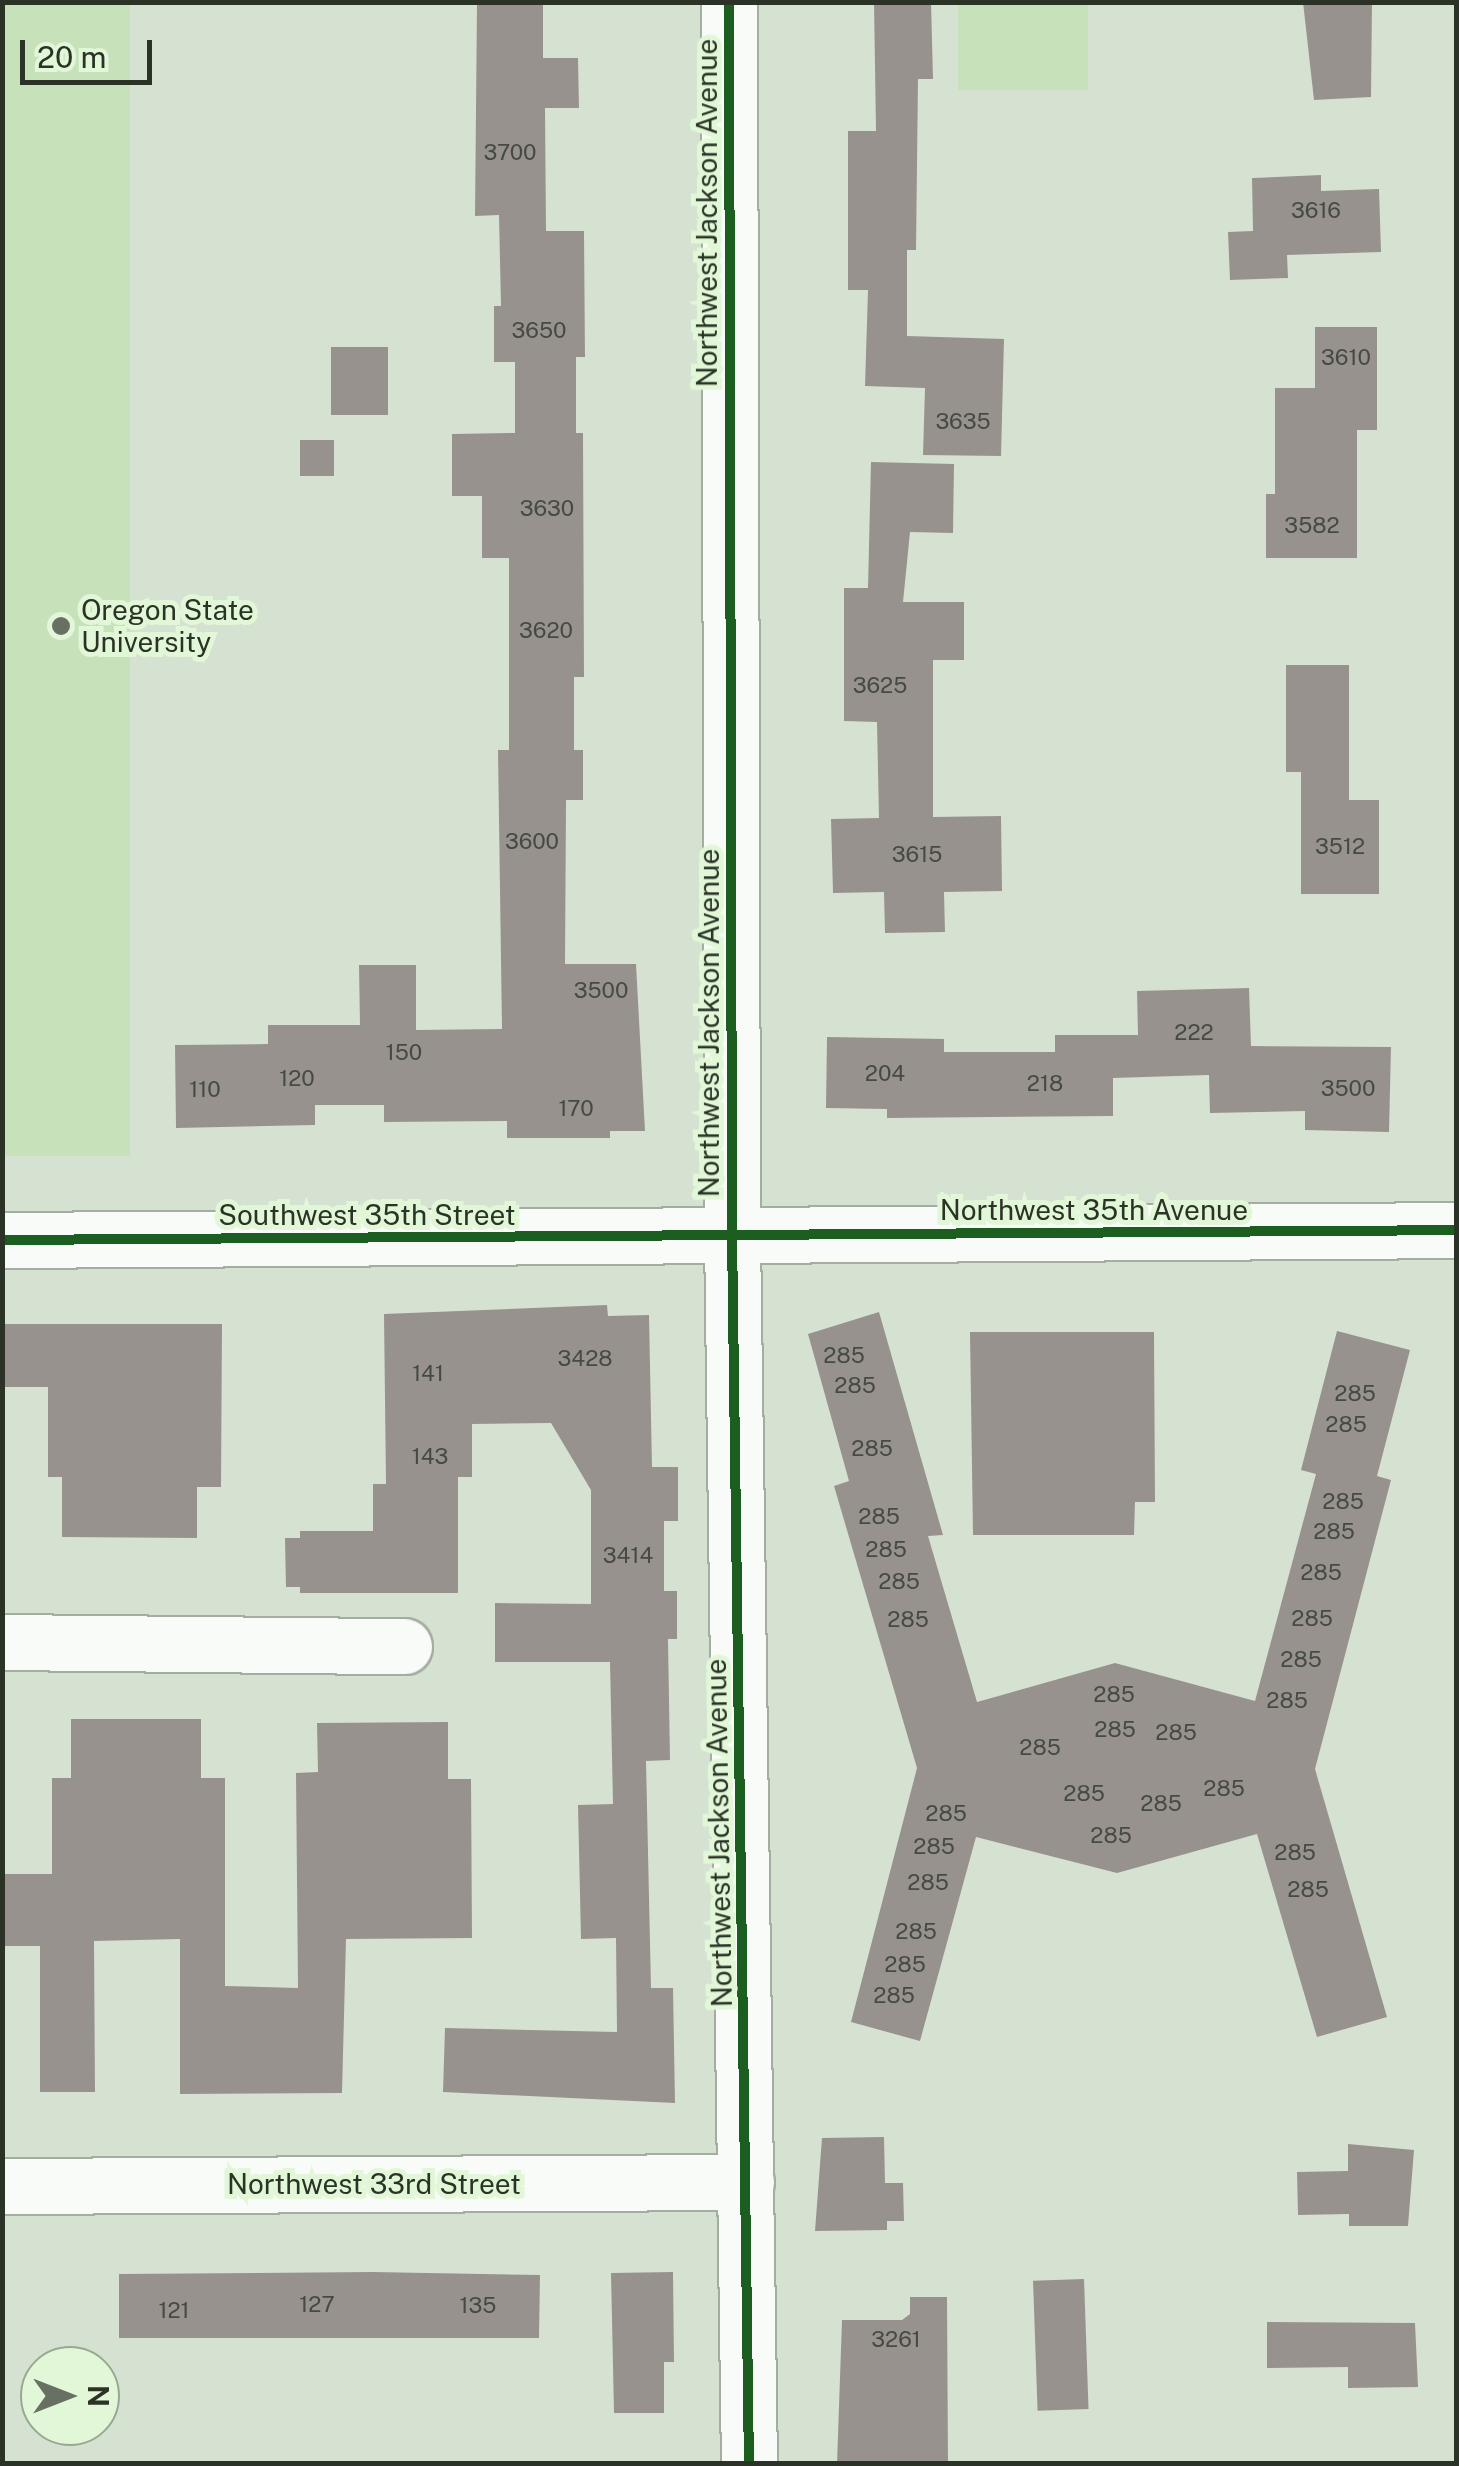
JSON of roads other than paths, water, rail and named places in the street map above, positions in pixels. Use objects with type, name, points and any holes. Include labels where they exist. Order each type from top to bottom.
[{"type":"street","name":"Northwest Jackson Avenue","points":[[729,2],[732,1234],[748,2464]]},
{"type":"street","name":"Northwest 35th Avenue","points":[[732,1234],[1456,1230]]},
{"type":"street","name":"Southwest 35th Street","points":[[2,1240],[732,1234]]},
{"type":"street","points":[[2,1642],[404,1646]]},
{"type":"street","name":"Northwest 33rd Street","points":[[2,2186],[746,2182]]},
{"type":"place","name":"Oregon State University","points":[[61,626]]}]
